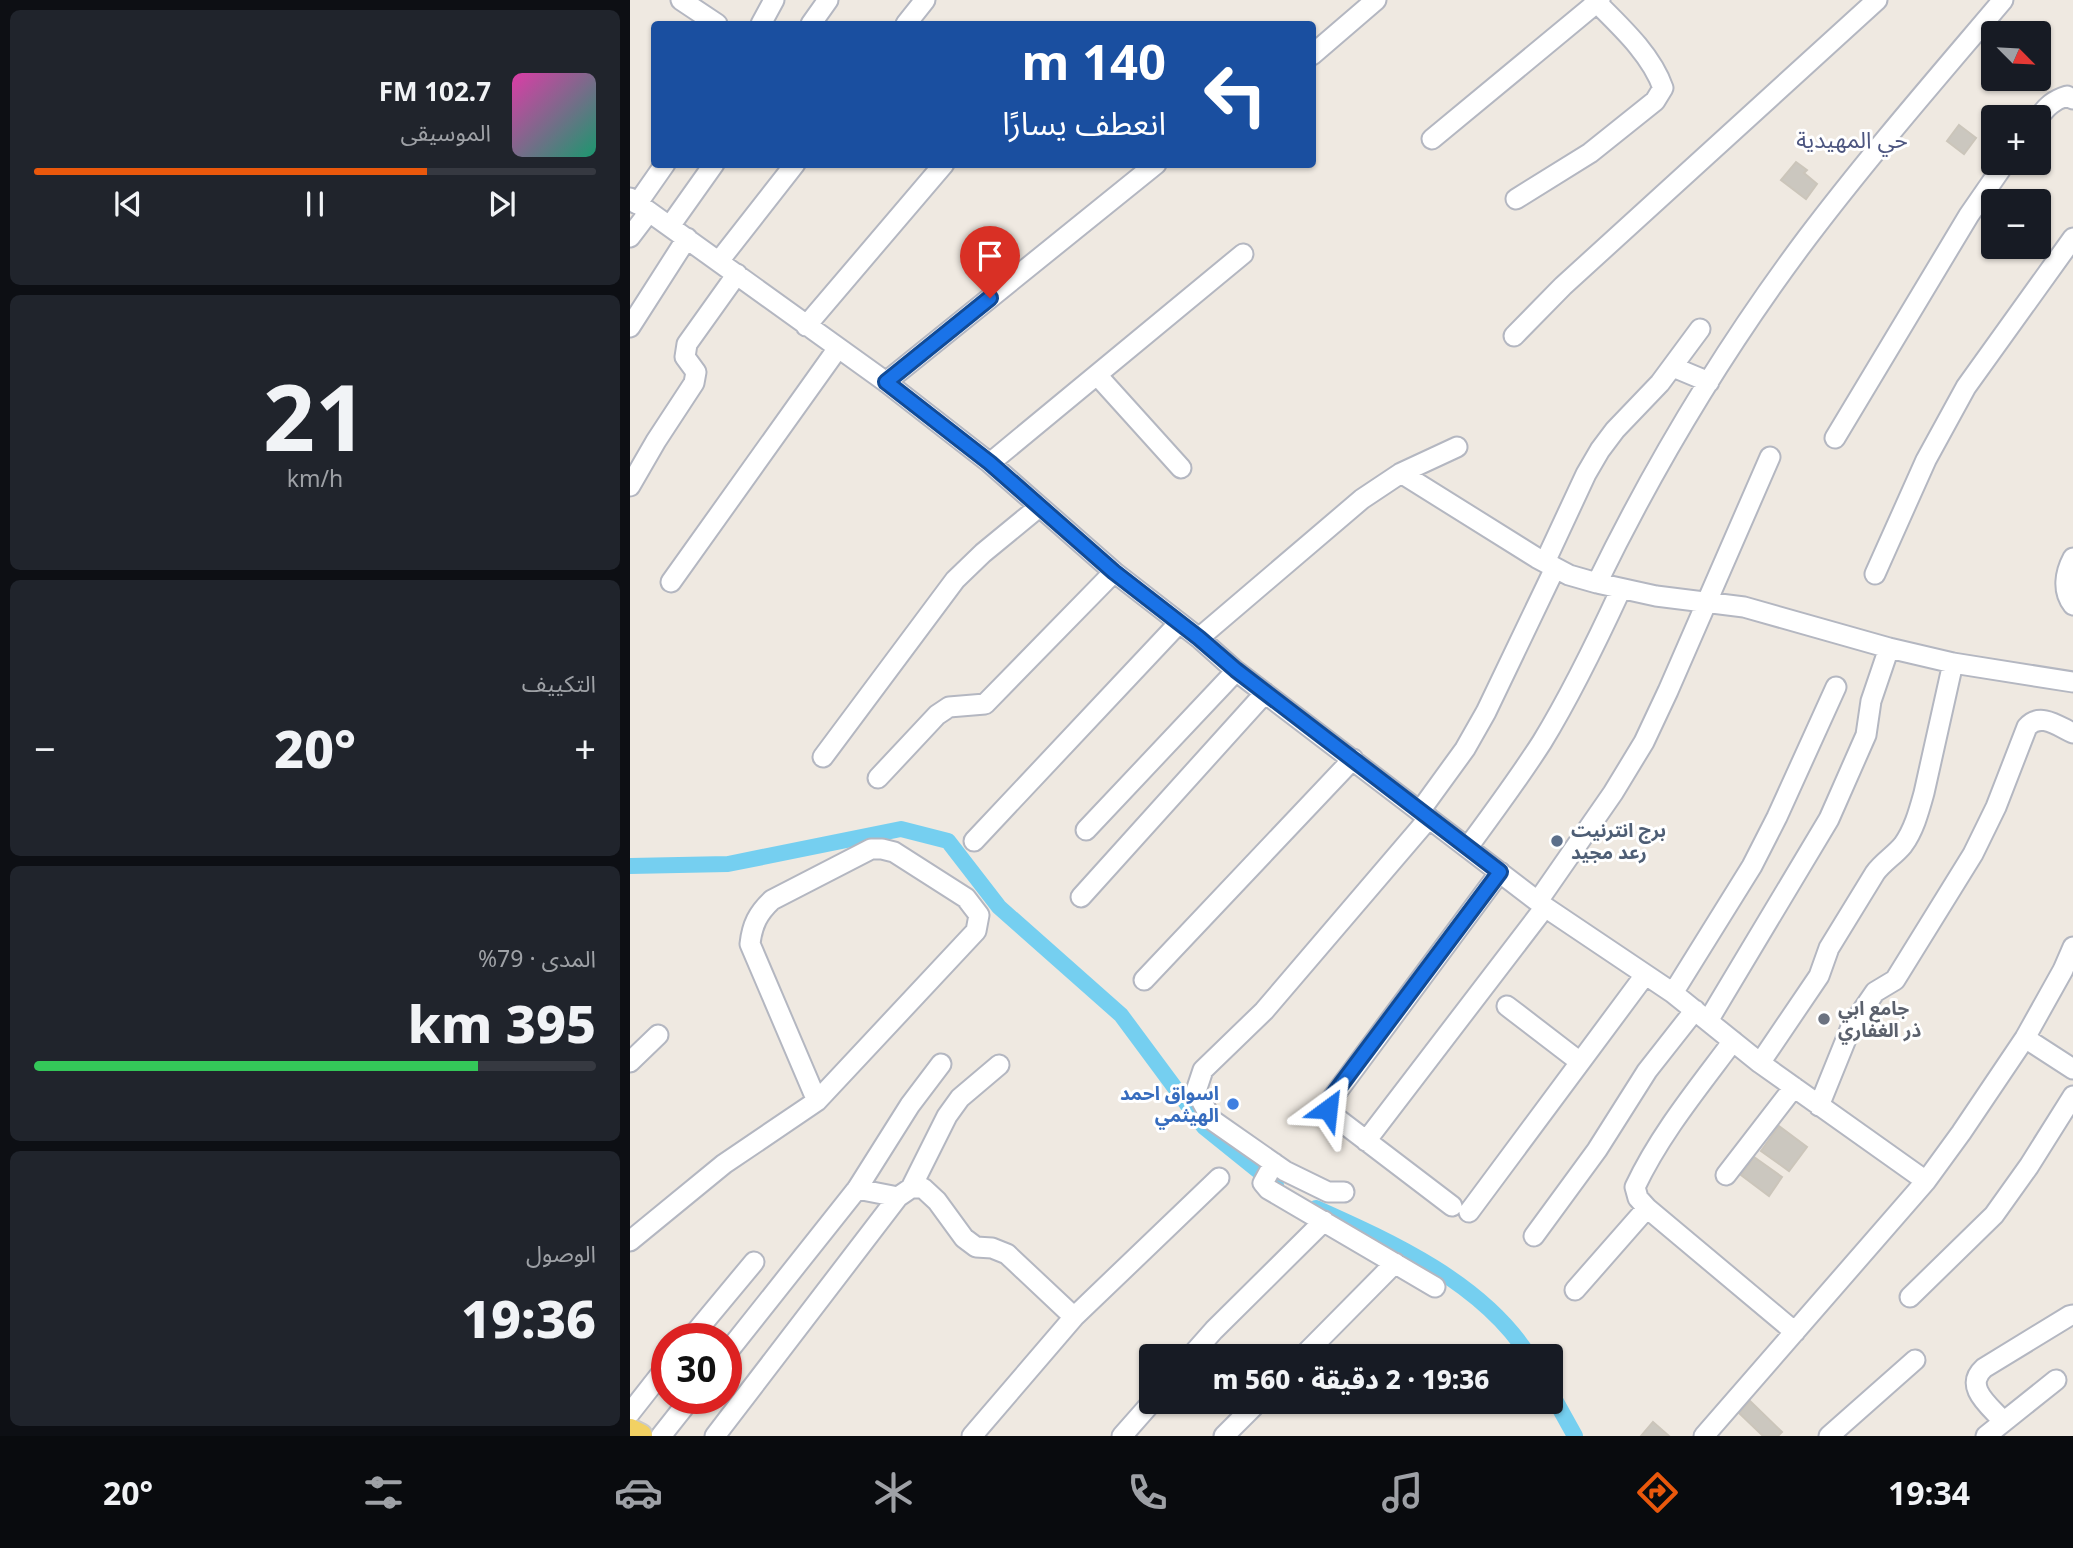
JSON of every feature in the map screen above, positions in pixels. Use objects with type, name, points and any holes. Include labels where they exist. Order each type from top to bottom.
[{"type":"main road","points":[[630,1431],[639,1436]]},
{"type":"street","points":[[681,0],[712,21]]},
{"type":"street","points":[[763,21],[774,0]]},
{"type":"street","points":[[813,21],[828,0]]},
{"type":"street","points":[[908,21],[925,0]]},
{"type":"street","points":[[1316,52],[1376,0]]},
{"type":"street","points":[[1514,336],[1563,286],[1877,0]]},
{"type":"street","points":[[1597,583],[1630,515],[1709,382],[1762,301],[1807,238],[1877,149],[2003,0]]},
{"type":"street","points":[[1432,139],[1597,1],[1645,55],[1657,72],[1663,88],[1655,100],[1590,153],[1516,199]]},
{"type":"street","points":[[2049,105],[2067,96],[2073,99]]},
{"type":"street","points":[[630,237],[639,205],[662,168]]},
{"type":"street","points":[[670,226],[711,168]]},
{"type":"street","points":[[719,261],[792,168]]},
{"type":"street","points":[[806,326],[941,168]]},
{"type":"street","points":[[886,382],[1151,168]]},
{"type":"street","points":[[1835,438],[1969,215],[1997,175]]},
{"type":"street","points":[[639,205],[886,382],[990,463],[1114,572],[1236,670],[1541,904],[1673,993],[1760,1063],[1926,1181]]},
{"type":"street","points":[[630,327],[687,238]]},
{"type":"street","points":[[1875,575],[1926,460],[1966,387],[2073,238]]},
{"type":"street","points":[[990,463],[1243,254]]},
{"type":"street","points":[[630,486],[694,383],[696,372],[685,357],[687,344],[737,274]]},
{"type":"street","points":[[1344,1192],[1328,1192],[1285,1171],[1212,1120],[1196,1091],[1203,1070],[1264,1011],[1425,814],[1486,712],[1586,474],[1615,430],[1673,367],[1700,329]]},
{"type":"street","points":[[671,582],[838,348]]},
{"type":"street","points":[[1673,367],[1709,382]]},
{"type":"street","points":[[1097,375],[1181,468]]},
{"type":"street","points":[[1199,638],[1362,499],[1401,472],[1457,447]]},
{"type":"street","points":[[1366,1140],[1541,904],[1639,750],[1668,691],[1770,457]]},
{"type":"street","points":[[1401,472],[1569,575],[1667,598],[1744,607],[1953,663],[2073,682]]},
{"type":"street","points":[[823,758],[955,580],[1039,507]]},
{"type":"street","points":[[2073,558],[2066,573],[2066,590],[2073,605]]},
{"type":"street","points":[[878,778],[937,715],[949,707],[985,704],[1114,572]]},
{"type":"street","points":[[1468,847],[1514,785],[1542,741],[1588,659],[1621,589]]},
{"type":"street","points":[[974,841],[1179,623]]},
{"type":"street","points":[[1534,1236],[1597,1150],[1647,1071],[1702,1016],[1829,819],[1867,735],[1871,701],[1889,648]]},
{"type":"street","points":[[1760,1063],[1819,976],[1829,947],[1875,873],[1908,837],[1919,814],[1953,663]]},
{"type":"street","points":[[1086,830],[1236,670]]},
{"type":"street","points":[[1673,993],[1752,866],[1836,687]]},
{"type":"street","points":[[1081,897],[1265,693]]},
{"type":"street","points":[[1819,1105],[1851,1027],[1875,992],[1895,980],[1973,854],[1996,807],[2027,727],[2034,720],[2043,719],[2073,733]]},
{"type":"street","points":[[1144,980],[1353,759]]},
{"type":"street","points":[[630,1241],[724,1164],[817,1101],[976,931],[979,915],[966,898],[894,852],[872,849],[772,900],[759,912],[752,929],[750,944],[817,1101]]},
{"type":"street","points":[[1500,872],[1328,1104],[1331,1113],[1461,1209],[1580,1062],[1645,975]]},
{"type":"street","points":[[1704,1436],[1926,1181],[2068,976],[2073,947]]},
{"type":"street","points":[[1507,1006],[1580,1062]]},
{"type":"street","points":[[630,1062],[658,1035]]},
{"type":"street","points":[[2025,1038],[2073,1069]]},
{"type":"street","points":[[1733,1041],[1678,1115],[1646,1164],[1635,1187],[1638,1198],[1647,1208],[1795,1332]]},
{"type":"street","points":[[742,1334],[857,1189],[911,1105],[942,1064]]},
{"type":"street","points":[[715,1436],[904,1192],[960,1098],[999,1065]]},
{"type":"street","points":[[1726,1175],[1794,1087]]},
{"type":"street","points":[[1910,1297],[1994,1216],[2073,1096]]},
{"type":"street","points":[[1274,1163],[1263,1183],[1268,1189],[1435,1287]]},
{"type":"street","points":[[972,1436],[1074,1317],[1220,1178]]},
{"type":"street","points":[[857,1189],[904,1192],[923,1188],[937,1201],[964,1238],[976,1247],[992,1248],[1007,1254],[1074,1317]]},
{"type":"street","points":[[1576,1290],[1647,1208]]},
{"type":"street","points":[[1202,1344],[1324,1221]]},
{"type":"street","points":[[703,1323],[754,1262]]},
{"type":"street","points":[[1315,1344],[1395,1264]]},
{"type":"street","points":[[2003,1421],[1978,1393],[1975,1384],[1978,1375],[1984,1368],[2073,1315]]},
{"type":"street","points":[[1829,1436],[1915,1360]]},
{"type":"street","points":[[1986,1436],[2056,1380]]},
{"type":"street","points":[[630,1413],[651,1386]]},
{"type":"street","points":[[661,1436],[678,1414]]},
{"type":"street","points":[[1122,1436],[1141,1414]]},
{"type":"street","points":[[1224,1436],[1246,1414]]},
{"type":"building","points":[[1959,125],[1976,138],[1964,154],[1947,141]]},
{"type":"building","points":[[1796,162],[1807,170],[1804,173],[1817,184],[1806,199],[1781,180]]},
{"type":"building","points":[[1779,1126],[1807,1147],[1789,1171],[1761,1151]]},
{"type":"building","points":[[1754,1157],[1782,1177],[1769,1196],[1741,1175]]},
{"type":"building","points":[[1750,1401],[1782,1432],[1778,1436],[1763,1436],[1739,1413]]},
{"type":"building","points":[[1653,1422],[1669,1436],[1641,1436]]},
{"type":"waterway","points":[[630,866],[728,864],[901,829],[948,841],[999,907],[1121,1015],[1204,1127],[1276,1185]]},
{"type":"waterway","points":[[1316,1208],[1375,1235],[1434,1267],[1487,1307],[1520,1344]]},
{"type":"waterway","points":[[1563,1414],[1575,1436]]},
{"type":"place","name":"برج انترنيت رعد مجيد","points":[[1557,841]]},
{"type":"place","name":"جامع ابي ذر الغفاري","points":[[1824,1019]]},
{"type":"place","name":"اسواق احمد الهيثمي","points":[[1233,1104]]},
{"type":"district","name":"حي المهيدية","points":[[1852,139]]},
{"type":"route","points":[[990,298],[886,382],[990,463],[1114,572],[1236,670],[1500,872],[1331,1098],[1328,1109]]}]
